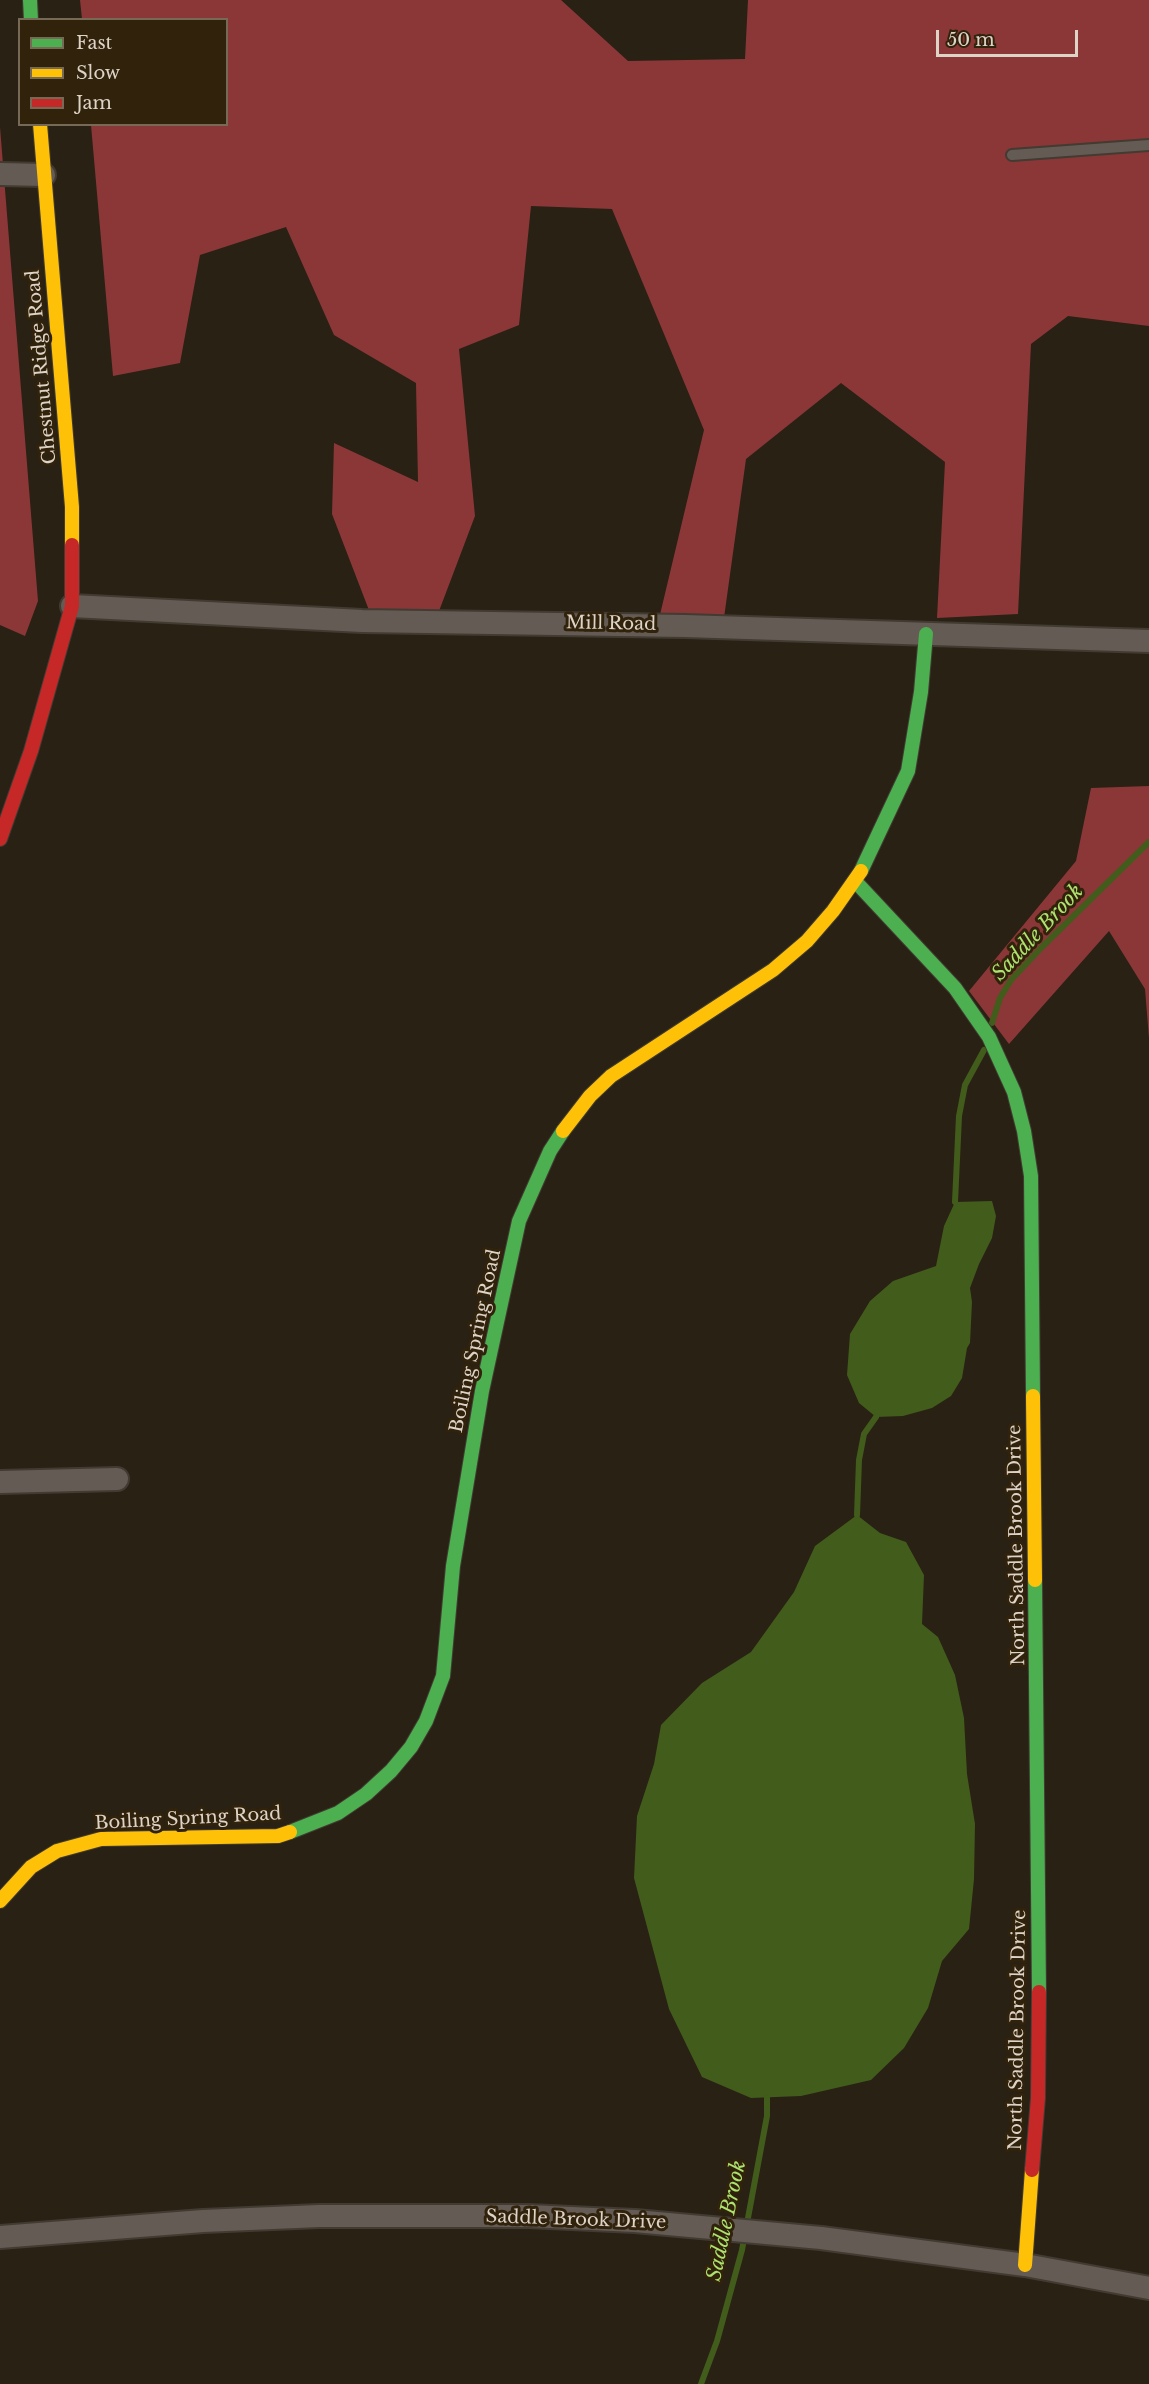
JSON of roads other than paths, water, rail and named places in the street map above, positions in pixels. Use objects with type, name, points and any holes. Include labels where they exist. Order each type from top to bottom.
[{"type":"street","points":[[30,0],[31,18]]},
{"type":"street","name":"Chestnut Ridge Road","points":[[0,839],[31,751],[72,606],[72,507],[40,126]]},
{"type":"street","points":[[0,174],[44,175]]},
{"type":"street","name":"Mill Road","points":[[72,606],[362,621],[685,626],[1149,640]]},
{"type":"street","name":"Boiling Spring Road","points":[[0,1901],[31,1867],[57,1851],[101,1839],[278,1836],[307,1827],[338,1813],[366,1794],[391,1771],[411,1747],[426,1721],[443,1676],[453,1566],[482,1391],[519,1221],[550,1150],[568,1122],[611,1076],[773,970],[807,941],[855,881],[908,771],[921,692],[926,634]]},
{"type":"street","name":"North Saddle Brook Drive","points":[[855,881],[955,988],[988,1037],[1014,1092],[1024,1131],[1031,1176],[1039,2000],[1038,2098],[1025,2265]]},
{"type":"street","points":[[0,1482],[117,1479]]},
{"type":"street","name":"Saddle Brook Drive","points":[[0,2237],[203,2221],[319,2216],[529,2216],[767,2231],[1025,2265],[1149,2288]]},
{"type":"lane","points":[[1012,155],[1149,145]]},
{"type":"waterway","name":"Saddle Brook","points":[[992,1023],[1000,998],[1011,980],[1149,842]]},
{"type":"waterway","name":"Saddle Brook","points":[[955,1202],[959,1116],[965,1085],[984,1050]]},
{"type":"waterway","name":"Saddle Brook","points":[[857,1515],[859,1460],[864,1434],[876,1417]]},
{"type":"waterway","name":"Saddle Brook","points":[[701,2384],[717,2341],[742,2250],[767,2116],[767,2098]]}]
